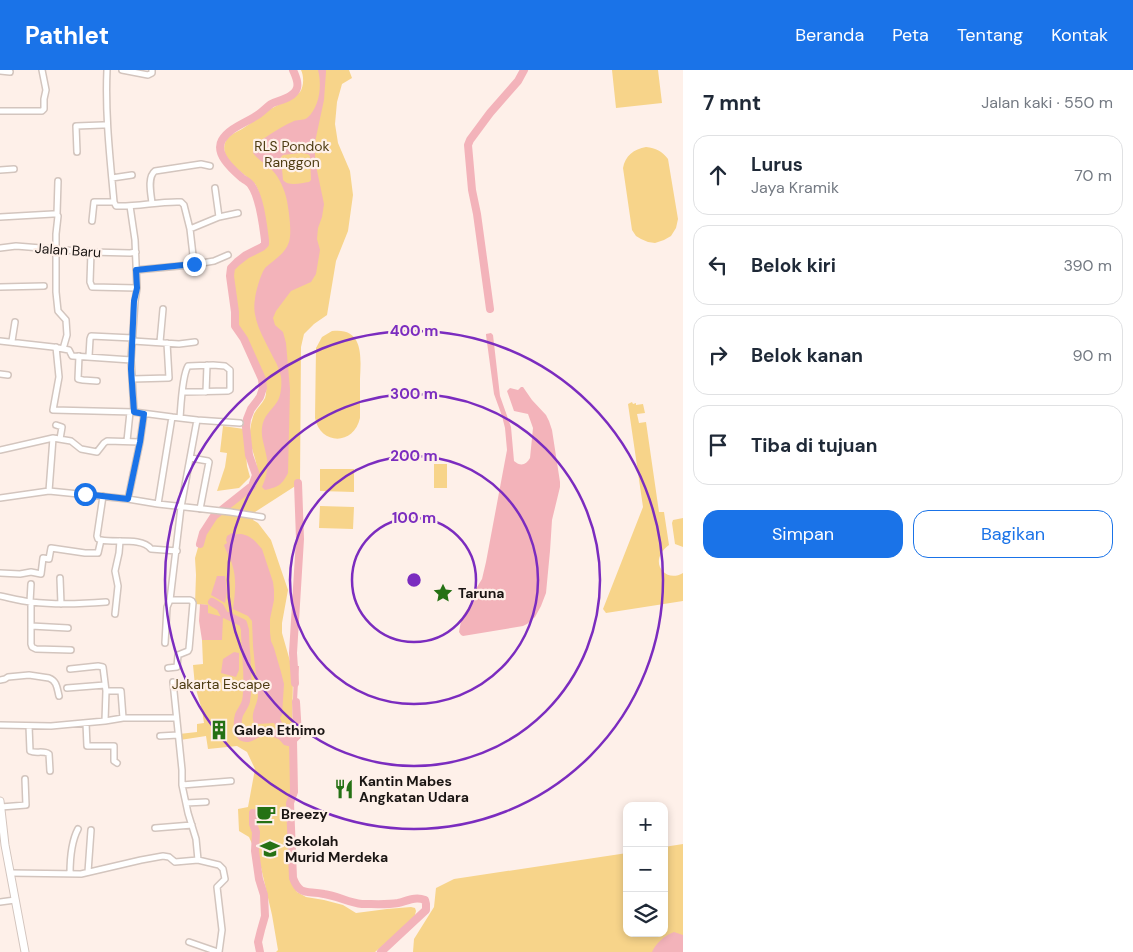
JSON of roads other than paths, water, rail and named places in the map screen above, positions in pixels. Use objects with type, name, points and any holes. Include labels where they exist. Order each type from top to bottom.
[{"type":"main road","points":[[0,804],[4,839],[25,952]]},
{"type":"street","points":[[0,111],[44,110],[46,90],[42,70]]},
{"type":"street","points":[[107,70],[107,126],[114,202],[116,206],[182,203],[190,229],[194,264]]},
{"type":"street","points":[[122,70],[148,75],[152,73],[152,70]]},
{"type":"street","points":[[0,71],[10,72]]},
{"type":"street","points":[[77,152],[76,126],[107,126]]},
{"type":"street","points":[[152,203],[152,172],[201,164],[210,166]]},
{"type":"street","points":[[0,170],[14,169]]},
{"type":"street","points":[[112,178],[132,175]]},
{"type":"street","points":[[58,181],[56,292],[58,311],[66,320],[67,335],[63,349]]},
{"type":"street","points":[[216,188],[219,217]]},
{"type":"street","points":[[92,222],[94,202],[114,202]]},
{"type":"street","points":[[127,441],[132,412],[131,360],[134,301],[137,288],[135,240],[130,206]]},
{"type":"street","points":[[190,229],[219,217],[238,213]]},
{"type":"street","points":[[0,217],[57,214]]},
{"type":"street","name":"Jalan Baru","points":[[0,248],[16,246],[91,252],[136,252]]},
{"type":"street","points":[[91,252],[90,282],[92,287],[137,288]]},
{"type":"street","points":[[136,270],[214,261],[228,255]]},
{"type":"street","points":[[0,287],[44,286]]},
{"type":"street","points":[[160,342],[163,309]]},
{"type":"street","points":[[12,342],[16,322]]},
{"type":"street","points":[[89,356],[91,336],[179,344],[195,342]]},
{"type":"street","points":[[0,340],[56,347],[69,350],[72,356],[131,360]]},
{"type":"street","points":[[132,379],[169,378],[167,343]]},
{"type":"street","points":[[56,347],[59,377],[53,410],[132,412],[240,424]]},
{"type":"street","points":[[79,356],[78,379],[97,381]]},
{"type":"street","points":[[180,418],[183,392],[186,368],[207,365],[225,366],[230,370],[230,390],[226,392],[183,392]]},
{"type":"street","points":[[206,392],[207,365]]},
{"type":"street","points":[[0,374],[8,375]]},
{"type":"street","points":[[128,499],[144,414]]},
{"type":"street","points":[[158,504],[172,417]]},
{"type":"street","points":[[164,642],[167,607],[170,600],[182,506],[197,420]]},
{"type":"street","points":[[56,425],[62,427],[60,439]]},
{"type":"street","points":[[0,450],[53,438],[71,441],[81,449],[97,452],[107,441],[140,442]]},
{"type":"street","points":[[49,491],[53,438]]},
{"type":"street","points":[[191,458],[209,462],[200,509]]},
{"type":"street","points":[[0,498],[49,491],[128,499],[262,517]]},
{"type":"street","points":[[103,496],[98,538],[107,542],[145,544],[151,549],[176,550]]},
{"type":"street","points":[[0,573],[20,574],[31,572],[41,574],[43,558],[49,559],[51,548],[97,554],[101,540]]},
{"type":"street","points":[[115,614],[118,586],[115,571],[120,542]]},
{"type":"street","points":[[60,578],[61,604]]},
{"type":"street","points":[[31,584],[31,644],[33,648],[71,650]]},
{"type":"street","points":[[0,596],[30,602],[61,604],[106,602]]},
{"type":"street","points":[[168,668],[177,667],[178,655],[188,651],[190,648],[193,603],[190,600],[170,600]]},
{"type":"street","points":[[31,626],[68,628]]},
{"type":"street","points":[[70,669],[102,666],[105,688],[105,721]]},
{"type":"street","points":[[0,680],[29,675],[51,678],[56,684],[59,696]]},
{"type":"street","points":[[173,682],[182,785],[196,838],[198,860]]},
{"type":"street","points":[[67,688],[120,690],[122,692],[123,718]]},
{"type":"street","points":[[0,725],[51,726],[123,718],[176,718]]},
{"type":"street","points":[[86,723],[87,746],[114,746],[114,761],[117,763]]},
{"type":"street","points":[[29,726],[30,751],[46,752],[49,754],[50,771]]},
{"type":"street","points":[[160,736],[178,736]]},
{"type":"street","points":[[0,804],[26,805],[25,779]]},
{"type":"street","points":[[182,785],[232,781]]},
{"type":"street","points":[[186,803],[206,802]]},
{"type":"street","points":[[154,828],[192,826]]},
{"type":"street","points":[[70,874],[70,858],[78,829]]},
{"type":"street","points":[[88,872],[91,830]]},
{"type":"street","points":[[10,872],[81,874],[163,856],[169,857],[178,863],[198,860],[220,865],[223,869],[224,878],[218,887],[222,930],[218,952],[189,942]]},
{"type":"street","points":[[0,902],[15,900]]},
{"type":"waterway","points":[[200,544],[203,533],[214,516],[252,486],[256,475],[249,455],[246,427],[251,409],[260,397],[263,388],[262,379],[244,339],[235,326],[230,276],[231,268],[237,262],[265,244],[262,219],[254,190],[222,156],[220,145],[225,135],[234,128],[259,114],[271,104],[293,94],[297,86],[293,70]]},
{"type":"waterway","points":[[490,309],[472,190],[468,145],[490,113],[518,81],[524,70]]},
{"type":"waterway","points":[[295,683],[293,653],[300,539],[298,483]]},
{"type":"waterway","points":[[212,602],[220,607],[224,614],[243,623],[245,630],[248,684],[245,705],[238,720],[240,735],[248,738],[267,731],[286,738]]},
{"type":"waterway","points":[[296,702],[298,735],[293,740],[294,792],[290,803],[293,878],[299,888],[305,892],[329,895],[362,904],[389,904],[414,899],[425,900],[426,910],[381,952]]},
{"type":"waterway","points":[[253,813],[253,824],[256,832],[255,851],[259,879],[264,895],[265,916],[258,942],[260,952]]},
{"type":"place","name":"Taruna","points":[[443,593]]},
{"type":"place","name":"Galea Ethimo","points":[[219,730]]},
{"type":"place","name":"Kantin Mabes Angkatan Udara","points":[[344,789]]},
{"type":"place","name":"Breezy","points":[[266,814]]},
{"type":"place","name":"Sekolah Murid Merdeka","points":[[270,849]]},
{"type":"park label","name":"RLS Pondok Ranggon","points":[[292,154]]},
{"type":"park label","name":"Jakarta Escape","points":[[221,684]]}]
